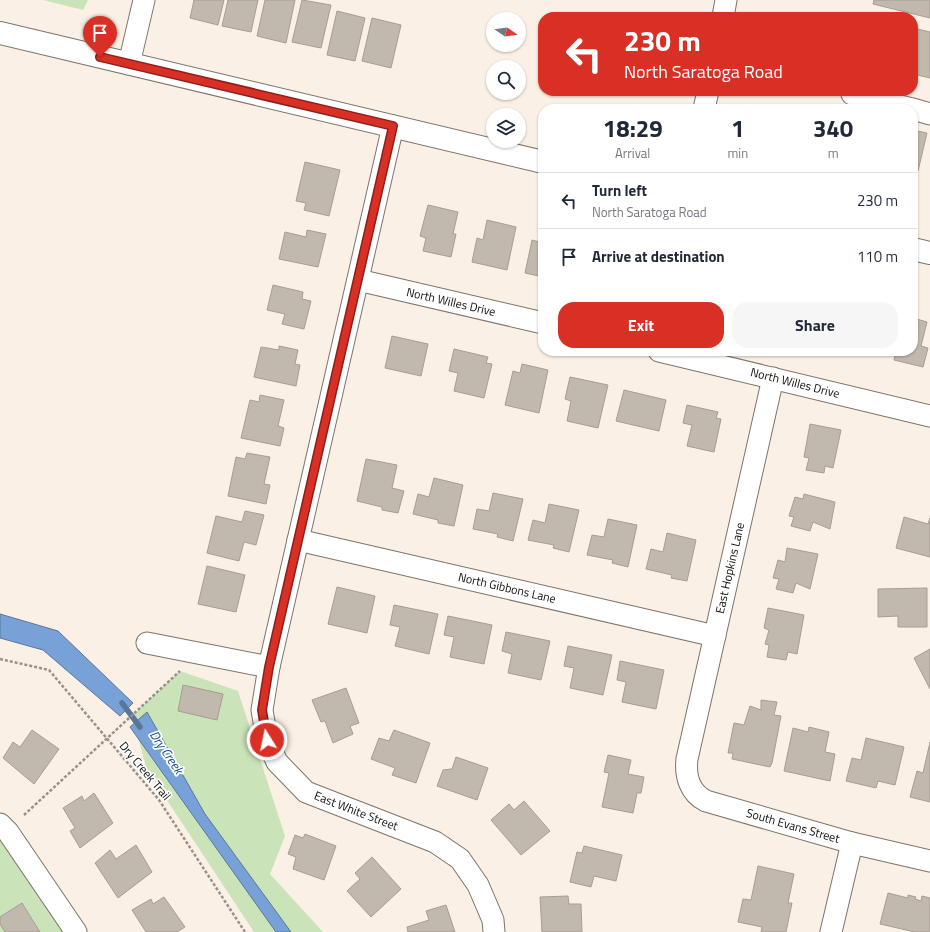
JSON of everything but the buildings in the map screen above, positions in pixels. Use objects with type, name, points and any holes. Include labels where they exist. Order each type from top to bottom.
[{"type":"main road","points":[[0,33],[538,161]]},
{"type":"main road","points":[[918,250],[930,253]]},
{"type":"street","points":[[129,64],[144,0]]},
{"type":"street","points":[[723,12],[726,0]]},
{"type":"street","points":[[860,96],[892,104]]},
{"type":"street","points":[[918,111],[930,114]]},
{"type":"street","name":"East White Street","points":[[393,126],[269,667],[262,710],[267,740],[277,762],[306,792],[435,842],[460,859],[478,885],[493,920],[494,932]]},
{"type":"street","name":"North Willes Drive","points":[[358,280],[538,322]]},
{"type":"street","name":"North Willes Drive","points":[[680,356],[930,416]]},
{"type":"street","name":"East Hopkins Lane","points":[[687,759],[773,378]]},
{"type":"street","name":"North Gibbons Lane","points":[[298,540],[715,636]]},
{"type":"street","points":[[147,643],[269,667]]},
{"type":"street","name":"South Evans Street","points":[[687,759],[686,773],[688,780],[695,793],[700,798],[719,805],[852,843],[930,861]]},
{"type":"street","points":[[0,824],[8,832],[76,932]]},
{"type":"street","points":[[831,932],[852,843]]},
{"type":"path","name":"Dry Creek Trail","points":[[0,659],[49,670],[159,800],[245,932]]},
{"type":"path","points":[[24,815],[180,670]]},
{"type":"green space","points":[[43,0],[88,0],[83,10]]},
{"type":"green space","points":[[180,671],[238,691],[285,836],[270,874],[323,932],[254,932],[147,770],[132,716]]},
{"type":"green space","points":[[0,836],[65,932],[0,932]]},
{"type":"water","points":[[0,614],[58,631],[133,703],[120,716],[43,650],[0,638]]},
{"type":"water","points":[[147,712],[205,814],[291,932],[276,932],[130,727]]},
{"type":"waterway","name":"Dry Creek","points":[[122,703],[140,727]]},
{"type":"route","points":[[100,57],[393,126],[269,667],[262,710],[267,740]]}]
